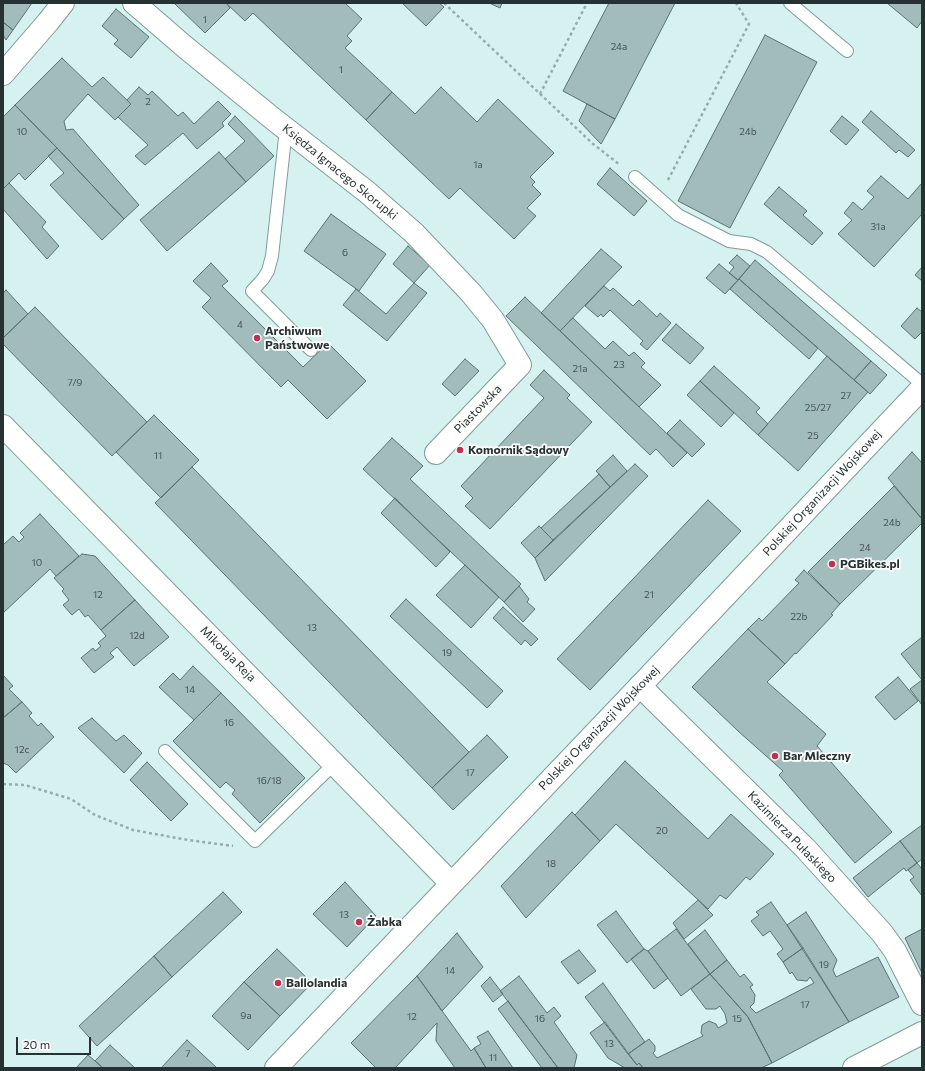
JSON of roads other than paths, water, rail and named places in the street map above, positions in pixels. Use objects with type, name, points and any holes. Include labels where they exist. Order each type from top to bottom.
[{"type":"street","points":[[3,74],[63,3]]},
{"type":"street","name":"Księdza Ignacego Skorupki","points":[[134,3],[185,48],[367,192],[414,233],[472,293],[493,320],[520,365]]},
{"type":"street","name":"Piastowska","points":[[436,453],[520,365]]},
{"type":"street","name":"Polskiej Organizacji Wojskowej","points":[[276,1068],[922,388]]},
{"type":"street","name":"Mikołaja Reja","points":[[3,426],[451,883]]},
{"type":"street","name":"Kazimierza Pułaskiego","points":[[640,686],[805,848],[882,933],[895,951],[922,1004]]},
{"type":"street","points":[[854,1068],[922,1033]]},
{"type":"lane","points":[[790,3],[847,51]]},
{"type":"lane","points":[[286,129],[271,262],[263,279],[252,291],[311,350]]},
{"type":"lane","points":[[635,177],[674,213],[729,241],[751,244],[767,252],[922,384]]},
{"type":"lane","points":[[165,751],[255,841],[335,763]]},
{"type":"place","name":"Archiwum Państwowe","points":[[257,338]]},
{"type":"place","name":"Komornik Sądowy","points":[[460,450]]},
{"type":"place","name":"PGBikes.pl","points":[[832,564]]},
{"type":"place","name":"Bar Mleczny","points":[[775,756]]},
{"type":"place","name":"Żabka","points":[[359,922]]},
{"type":"place","name":"Ballolandia","points":[[278,983]]}]
